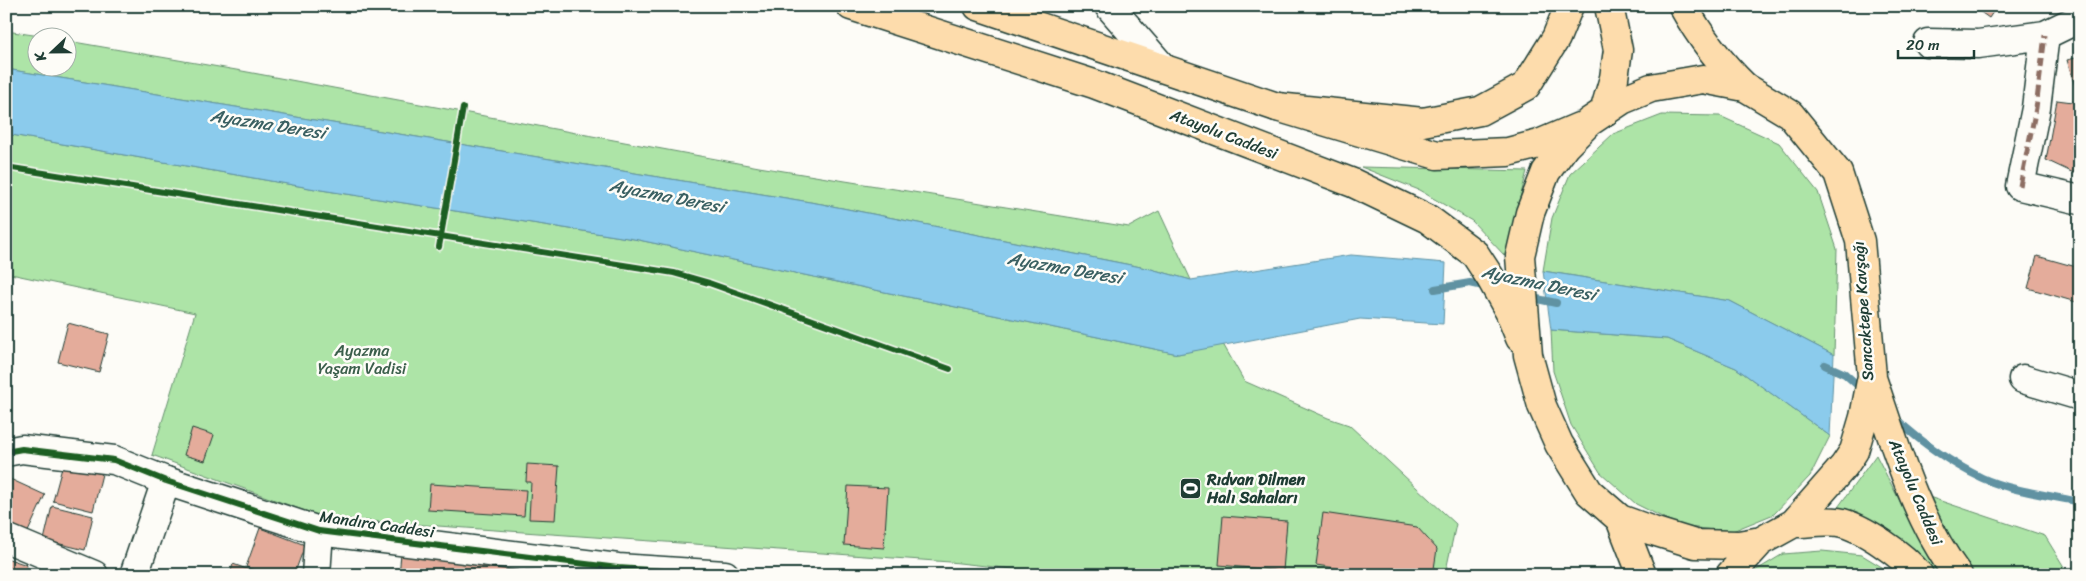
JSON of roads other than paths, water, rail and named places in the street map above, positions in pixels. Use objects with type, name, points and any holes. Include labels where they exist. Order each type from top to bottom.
[{"type":"main road","name":"Atayolu Caddesi","points":[[851,6],[1094,84],[1353,183],[1428,219],[1475,254],[1509,311],[1528,355]]},
{"type":"main road","points":[[1277,107],[1423,122],[1480,111],[1526,86],[1556,38],[1569,6]]},
{"type":"main road","points":[[983,7],[1277,107],[1438,155],[1508,152],[1539,144],[1597,117],[1614,78],[1618,50],[1609,6]]},
{"type":"main road","points":[[1683,6],[1694,26],[1723,66],[1745,87]]},
{"type":"main road","name":"Sancaktepe Kavşağı","points":[[1703,79],[1745,87],[1790,114],[1838,174],[1860,241],[1872,376],[1864,417],[1854,451],[1844,466],[1794,523],[1761,541],[1739,546],[1695,544],[1653,532],[1620,519],[1589,492],[1559,444],[1542,406],[1528,355],[1520,256],[1530,213],[1546,172],[1565,146],[1597,117],[1622,100],[1651,88],[1703,79]]},
{"type":"main road","name":"Atayolu Caddesi","points":[[1872,376],[1905,476],[1943,554],[1958,575]]},
{"type":"main road","points":[[1620,519],[1642,575]]},
{"type":"main road","points":[[1794,523],[1839,522],[1872,536],[1913,567],[1919,575]]},
{"type":"main road","points":[[1730,575],[1761,541]]},
{"type":"street","points":[[1110,6],[1162,67]]},
{"type":"street","points":[[1928,43],[1978,44],[2045,36],[2080,18]]},
{"type":"street","points":[[2045,36],[2036,108],[2020,186],[2080,200]]},
{"type":"street","points":[[2023,379],[2080,396]]},
{"type":"street","name":"Mandıra Caddesi","points":[[6,452],[22,450],[114,460],[166,482],[320,531],[618,572],[725,575]]},
{"type":"street","points":[[134,575],[166,482]]},
{"type":"street","points":[[316,575],[320,531]]},
{"type":"street","points":[[6,538],[94,575]]},
{"type":"water","points":[[6,69],[28,73],[28,78],[60,78],[822,204],[1151,269],[1191,280],[1351,255],[1446,263],[1443,324],[1360,319],[1178,354],[634,239],[321,190],[6,134]]},
{"type":"water","points":[[1543,271],[1730,301],[1834,355],[1830,436],[1736,368],[1667,339],[1551,330]]},
{"type":"waterway","name":"Ayazma Deresi","points":[[1435,289],[1470,283],[1488,287]]},
{"type":"waterway","name":"Ayazma Deresi","points":[[1528,297],[1556,303]]},
{"type":"waterway","name":"Ayazma Deresi","points":[[1825,365],[1845,374],[1863,390]]},
{"type":"waterway","name":"Ayazma Deresi","points":[[1896,419],[1937,452],[1982,478],[2017,489],[2080,502]]},
{"type":"place","name":"Rıdvan Dilmen Halı Sahaları","points":[[1191,488]]},
{"type":"park label","name":"Ayazma Yaşam Vadisi","points":[[362,359]]}]
